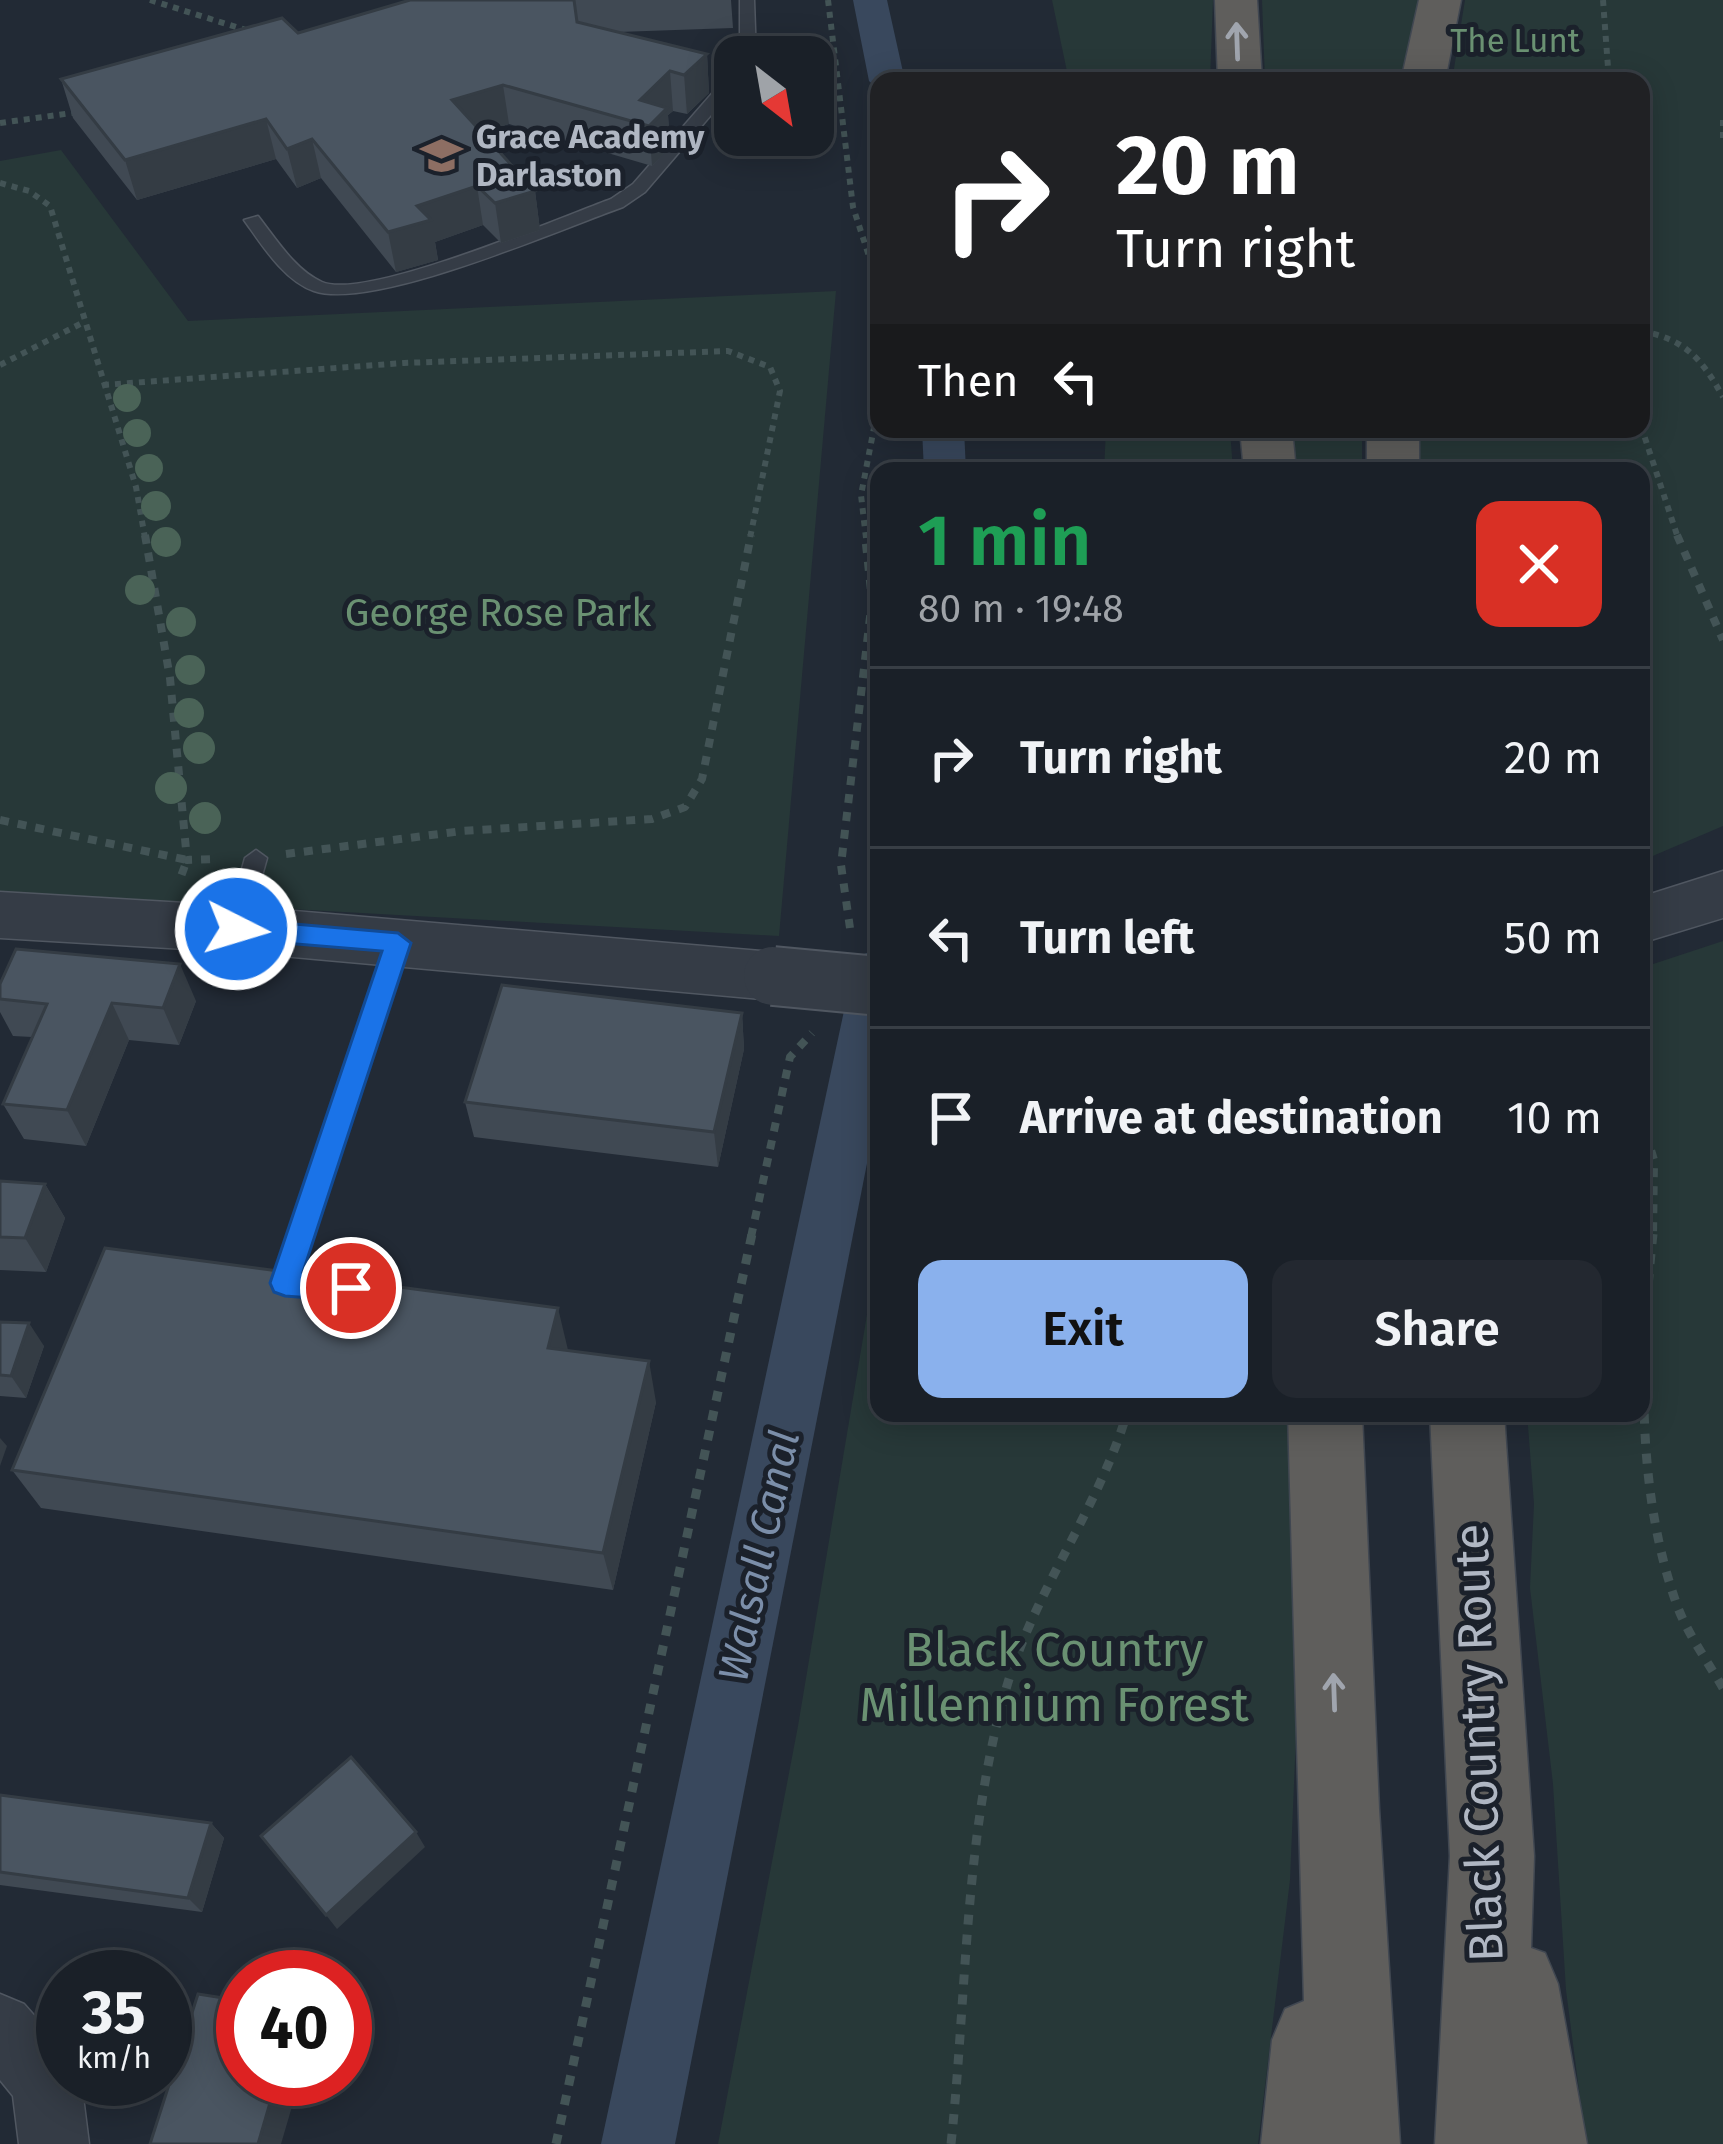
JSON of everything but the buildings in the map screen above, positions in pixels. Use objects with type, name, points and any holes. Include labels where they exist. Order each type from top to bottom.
[{"type":"highway","points":[[1236,0],[1240,72]]},
{"type":"highway","points":[[1425,72],[1440,0]]},
{"type":"highway","points":[[1325,1422],[1337,1809],[1355,2144]]},
{"type":"highway","name":"Black Country Route","points":[[1468,1422],[1492,1856],[1480,2144]]},
{"type":"highway","points":[[1306,2144],[1337,1809]]},
{"type":"highway","points":[[1492,1856],[1542,2144]]},
{"type":"street","points":[[1650,918],[1679,912],[1723,892]]},
{"type":"street","points":[[0,915],[236,929],[773,976],[865,960]]},
{"type":"street","points":[[0,2028],[46,2081],[54,2144]]},
{"type":"lane","points":[[747,0],[748,36]]},
{"type":"lane","points":[[252,220],[297,278],[314,288],[374,287],[617,203],[639,188],[714,101]]},
{"type":"lane","points":[[236,929],[256,858]]},
{"type":"lane","points":[[325,1286],[285,1283],[398,943]]},
{"type":"path","points":[[150,0],[256,33]]},
{"type":"path","points":[[828,0],[853,207],[870,259]]},
{"type":"path","points":[[1603,0],[1608,72]]},
{"type":"path","points":[[0,123],[91,109]]},
{"type":"path","points":[[1723,120],[1723,138]]},
{"type":"path","points":[[0,182],[29,191],[50,206],[136,487],[166,656],[187,860],[162,925]]},
{"type":"path","points":[[0,365],[84,322]]},
{"type":"path","points":[[1650,334],[1684,343],[1704,356],[1723,398]]},
{"type":"path","points":[[0,820],[187,860],[256,858],[462,831],[652,819],[685,807],[702,779],[780,391],[770,367],[728,351],[404,363],[103,385]]},
{"type":"path","points":[[870,582],[861,496],[872,438]]},
{"type":"path","points":[[1645,438],[1686,562],[1723,640]]},
{"type":"path","points":[[865,960],[841,865],[870,618]]},
{"type":"path","points":[[556,2144],[790,1057],[822,1023]]},
{"type":"path","points":[[1650,1136],[1657,1202],[1650,1249]]},
{"type":"path","points":[[951,2144],[987,1762],[1026,1628],[1103,1474],[1123,1422]]},
{"type":"path","points":[[1647,1422],[1655,1523],[1679,1610],[1723,1688]]},
{"type":"green space","points":[[1052,0],[1213,0],[1210,72],[1067,72]]},
{"type":"green space","points":[[1262,0],[1425,0],[1409,72],[1265,72]]},
{"type":"green space","name":"The Lunt","points":[[1465,0],[1723,0],[1723,826],[1650,857],[1650,462],[1420,462],[1419,438],[1650,438],[1650,72],[1453,72]]},
{"type":"green space","name":"George Rose Park","points":[[61,150],[188,321],[836,291],[779,936],[0,893],[0,161]]},
{"type":"green space","points":[[1106,438],[1231,438],[1232,462],[1104,462]]},
{"type":"green space","points":[[1286,438],[1362,438],[1362,462],[1287,462]]},
{"type":"green space","points":[[1723,941],[1723,2144],[1586,2144],[1566,1990],[1553,1784],[1530,1588],[1534,1504],[1528,1422],[1650,1422],[1650,965]]},
{"type":"green space","name":"Black Country Millennium Forest","points":[[870,1297],[870,1422],[1295,1422],[1299,1663],[1290,1880],[1258,2144],[718,2144],[798,1726]]},
{"type":"waterway","name":"Walsall Canal","points":[[870,0],[885,72]]},
{"type":"waterway","name":"Walsall Canal","points":[[943,438],[945,462]]},
{"type":"waterway","name":"Walsall Canal","points":[[638,2144],[870,1013]]},
{"type":"place","name":"Grace Academy Darlaston","points":[[442,156]]},
{"type":"route","points":[[236,929],[398,943],[285,1283],[351,1288]]}]
